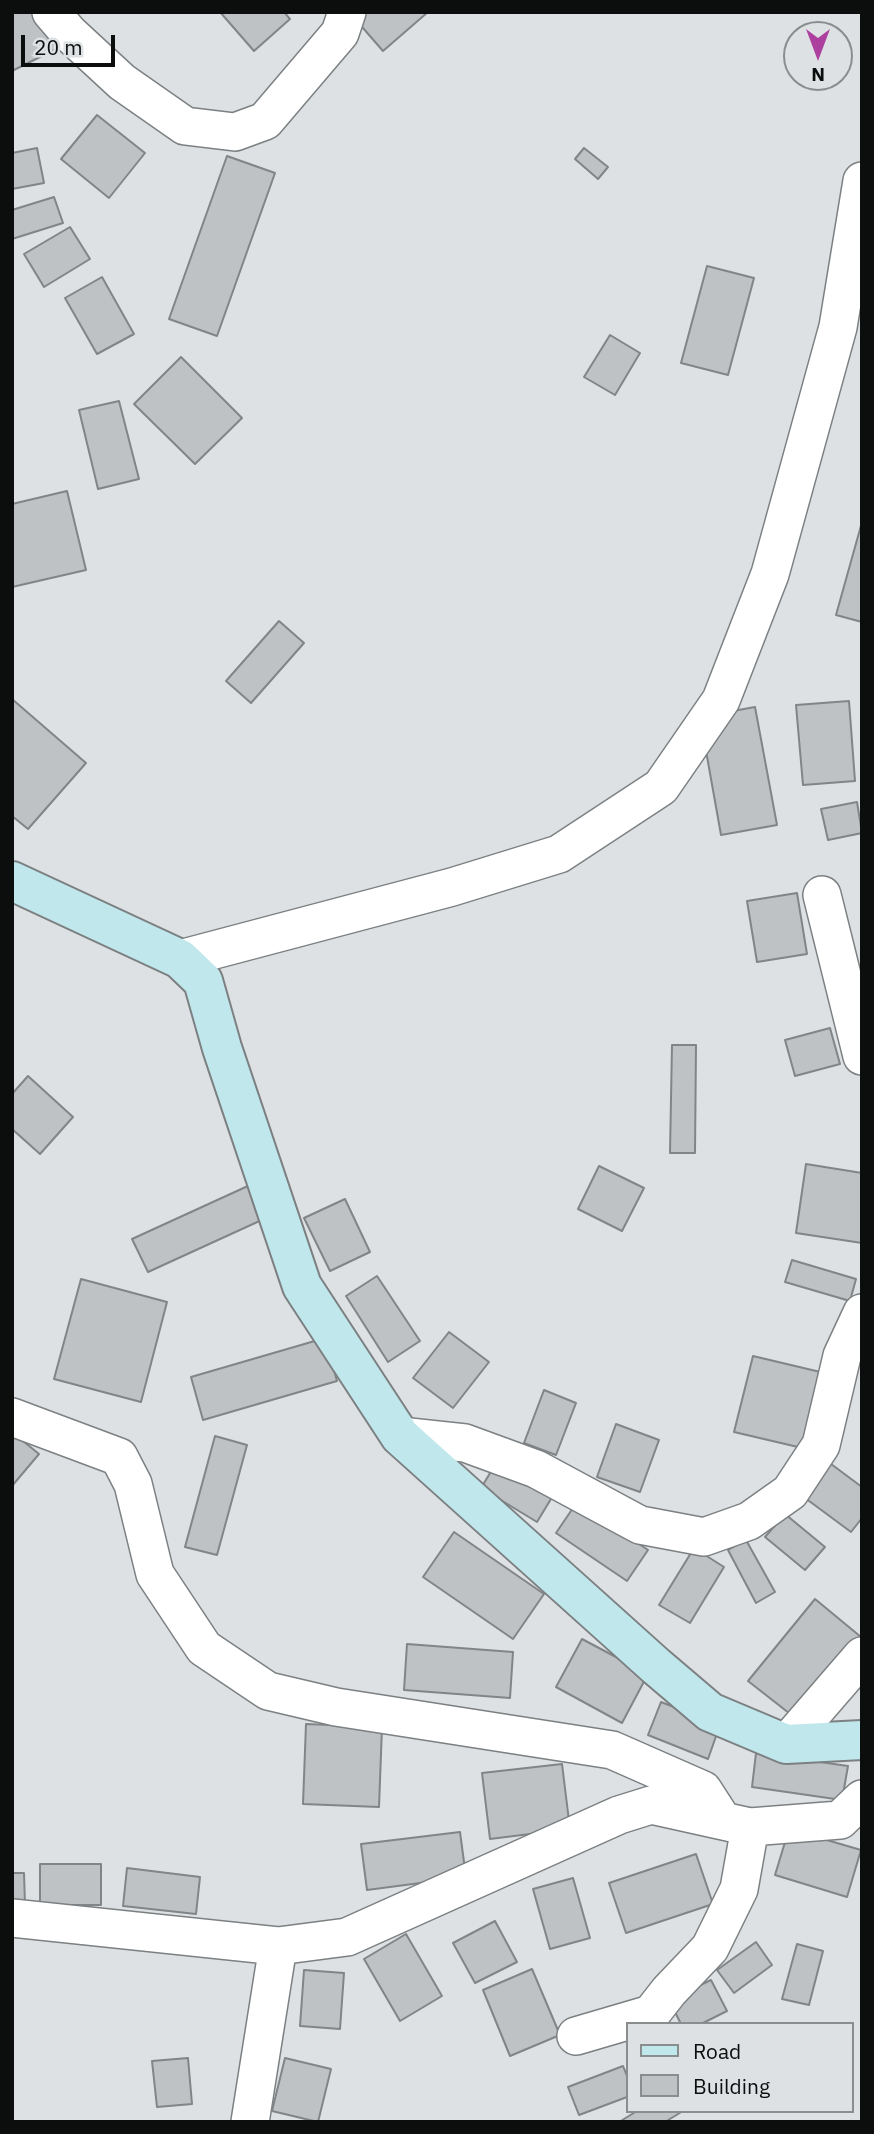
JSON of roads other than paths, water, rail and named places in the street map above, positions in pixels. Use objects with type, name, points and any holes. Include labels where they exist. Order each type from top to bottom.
[{"type":"main road","points":[[12,881],[180,959],[203,981],[222,1048],[302,1286],[400,1436],[710,1712],[786,1744],[862,1740]]},
{"type":"street","points":[[51,12],[69,33],[121,82],[185,127],[235,132],[265,121],[340,33],[347,12]]},
{"type":"street","points":[[180,959],[452,887],[559,854],[661,787],[721,700],[770,574],[838,327],[862,181]]},
{"type":"street","points":[[822,895],[862,1056]]},
{"type":"street","points":[[400,1436],[464,1443],[536,1469],[640,1525],[705,1537],[749,1521],[790,1492],[821,1445],[842,1356],[862,1313]]},
{"type":"street","points":[[12,1417],[119,1457],[133,1484],[155,1573],[204,1648],[268,1691],[336,1707],[612,1750],[704,1790],[736,1824],[739,1889],[710,1948],[669,1991],[652,2014],[576,2036]]},
{"type":"street","points":[[786,1744],[862,1656]]},
{"type":"street","points":[[12,1918],[278,1946],[347,1937],[619,1815],[651,1805],[736,1824],[840,1820],[862,1799]]},
{"type":"street","points":[[250,2122],[278,1946]]}]
